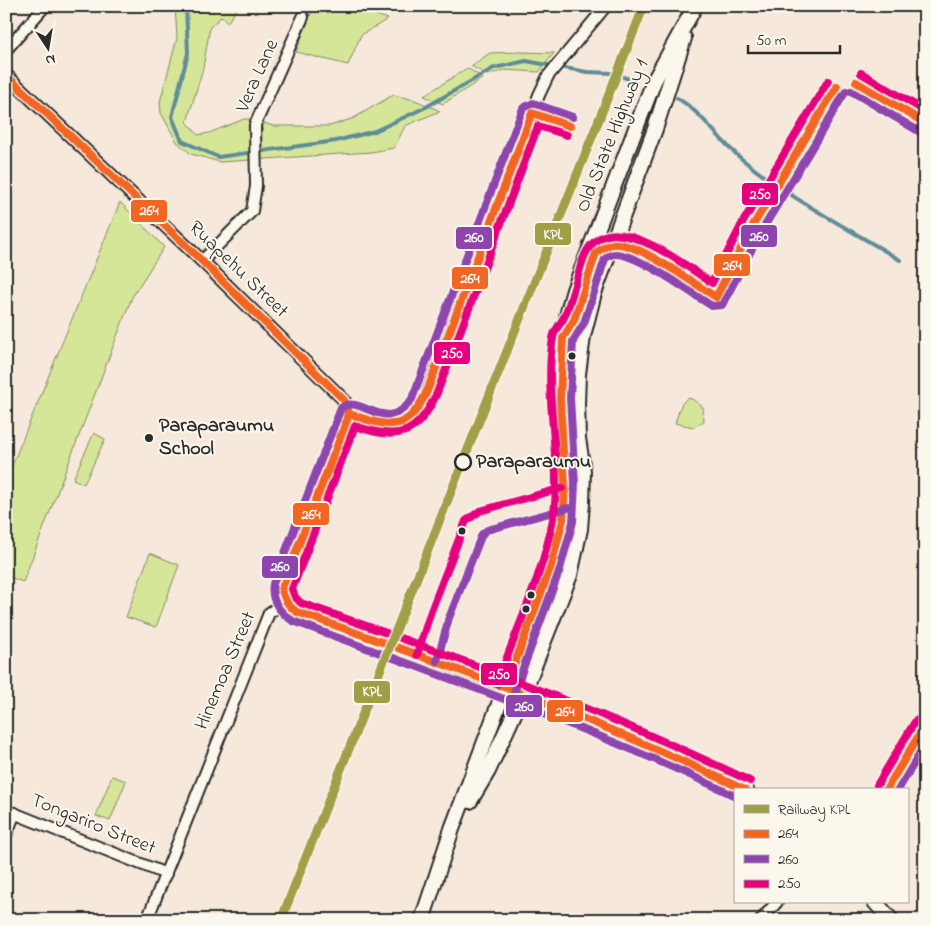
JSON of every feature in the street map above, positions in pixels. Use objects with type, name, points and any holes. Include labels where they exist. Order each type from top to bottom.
[{"type":"main road","name":"Old State Highway 1","points":[[452,829],[551,566],[563,520],[565,485],[560,379],[563,338],[579,273],[652,88],[693,8]]},
{"type":"main road","name":"Old State Highway 1","points":[[452,829],[488,771],[523,694],[559,606],[577,547],[583,487],[578,438],[578,374],[591,303],[668,94],[693,8]]},
{"type":"main road","points":[[506,687],[687,760],[742,788]]},
{"type":"main road","points":[[887,788],[925,725]]},
{"type":"main road","points":[[422,920],[452,829]]},
{"type":"main road","points":[[876,904],[892,920]]},
{"type":"street","points":[[6,50],[45,6]]},
{"type":"street","points":[[349,414],[396,425],[410,420],[417,414],[504,191],[532,113],[548,76],[606,6]]},
{"type":"street","name":"Vera Lane","points":[[202,261],[252,211],[256,193],[254,132],[257,119],[303,17]]},
{"type":"street","name":"Ruapehu Street","points":[[6,75],[341,396],[349,414]]},
{"type":"street","name":"Hinemoa Street","points":[[147,920],[269,613],[285,602],[282,588],[349,414]]},
{"type":"street","points":[[285,602],[297,612],[506,687]]},
{"type":"street","points":[[6,835],[10,811]]},
{"type":"street","name":"Tongariro Street","points":[[10,811],[166,874]]},
{"type":"street","points":[[761,920],[775,904]]},
{"type":"green space","points":[[175,6],[239,6],[227,23],[222,16],[210,27],[203,68],[187,122],[198,135],[209,133],[244,119],[250,119],[248,132],[262,132],[264,123],[273,126],[330,126],[354,118],[393,95],[415,100],[440,111],[405,126],[394,148],[371,152],[220,162],[191,154],[177,142],[161,113],[160,102],[177,38]]},
{"type":"green space","points":[[314,6],[360,6],[359,9],[388,19],[361,35],[348,65],[296,52]]},
{"type":"green space","points":[[490,53],[554,53],[539,72],[505,70],[487,75],[471,66]]},
{"type":"green space","points":[[467,68],[483,78],[443,104],[424,96]]},
{"type":"green space","points":[[120,202],[164,247],[132,297],[23,582],[6,576],[6,475],[8,475]]},
{"type":"green space","points":[[687,398],[692,399],[703,407],[704,421],[694,427],[675,423],[681,405]]},
{"type":"green space","points":[[94,433],[105,439],[84,484],[73,479]]},
{"type":"green space","points":[[150,553],[179,565],[156,627],[126,617]]},
{"type":"green space","points":[[112,776],[126,781],[110,821],[96,816]]},
{"type":"waterway","points":[[186,6],[188,53],[172,117],[182,141],[218,157],[336,141],[375,131],[426,107],[494,68],[526,61],[587,72],[611,73],[635,81]]},
{"type":"waterway","points":[[677,98],[695,111],[743,160],[780,188],[900,260]]},
{"type":"rail line","name":"KPL","points":[[281,920],[644,6]]},
{"type":"transit line","name":"250","points":[[861,73],[925,111]]},
{"type":"transit line","name":"264","points":[[6,75],[202,261],[344,400],[348,410],[347,420],[282,588],[286,602],[291,607],[297,612],[411,652],[580,717],[741,788]]},
{"type":"transit line","name":"250","points":[[497,684],[536,582],[549,540],[553,519],[556,474],[550,383],[553,338],[567,311],[582,262],[588,249],[604,236],[616,234],[630,236],[660,249],[712,283],[743,222],[828,81]]},
{"type":"transit line","name":"264","points":[[856,82],[925,123]]},
{"type":"transit line","name":"264","points":[[506,687],[551,566],[563,520],[565,485],[560,398],[563,338],[574,320],[596,253],[606,246],[613,244],[636,249],[665,264],[716,297],[752,227],[837,86]]},
{"type":"transit line","name":"260","points":[[515,690],[560,569],[573,522],[575,484],[570,398],[573,341],[584,323],[605,259],[615,254],[637,260],[712,306],[722,305],[761,232],[846,91]]},
{"type":"transit line","name":"260","points":[[851,91],[920,132]]},
{"type":"transit line","name":"260","points":[[573,117],[533,103],[523,108],[412,399],[402,410],[393,414],[374,412],[356,405],[348,405],[341,408],[273,584],[273,595],[280,610],[293,621],[571,725],[734,796]]},
{"type":"transit line","name":"264","points":[[349,414],[387,424],[397,424],[413,414],[428,389],[532,113],[570,126]]},
{"type":"transit line","name":"250","points":[[567,135],[538,126],[437,393],[422,418],[414,426],[405,431],[395,433],[370,431],[355,426],[292,589],[295,597],[301,603],[415,643],[585,708],[695,755],[750,781]]},
{"type":"transit line","name":"250","points":[[417,655],[431,611],[466,521],[480,511],[562,488]]},
{"type":"transit line","name":"260","points":[[437,661],[449,618],[482,534],[487,530],[568,508]]},
{"type":"transit line","name":"250","points":[[877,785],[916,720]]},
{"type":"transit line","name":"264","points":[[887,788],[925,725]]},
{"type":"transit line","name":"260","points":[[899,788],[925,745]]},
{"type":"place","name":"Paraparaumu School","points":[[149,438]]},
{"type":"place","name":"Paraparaumu","points":[[463,462]]}]
